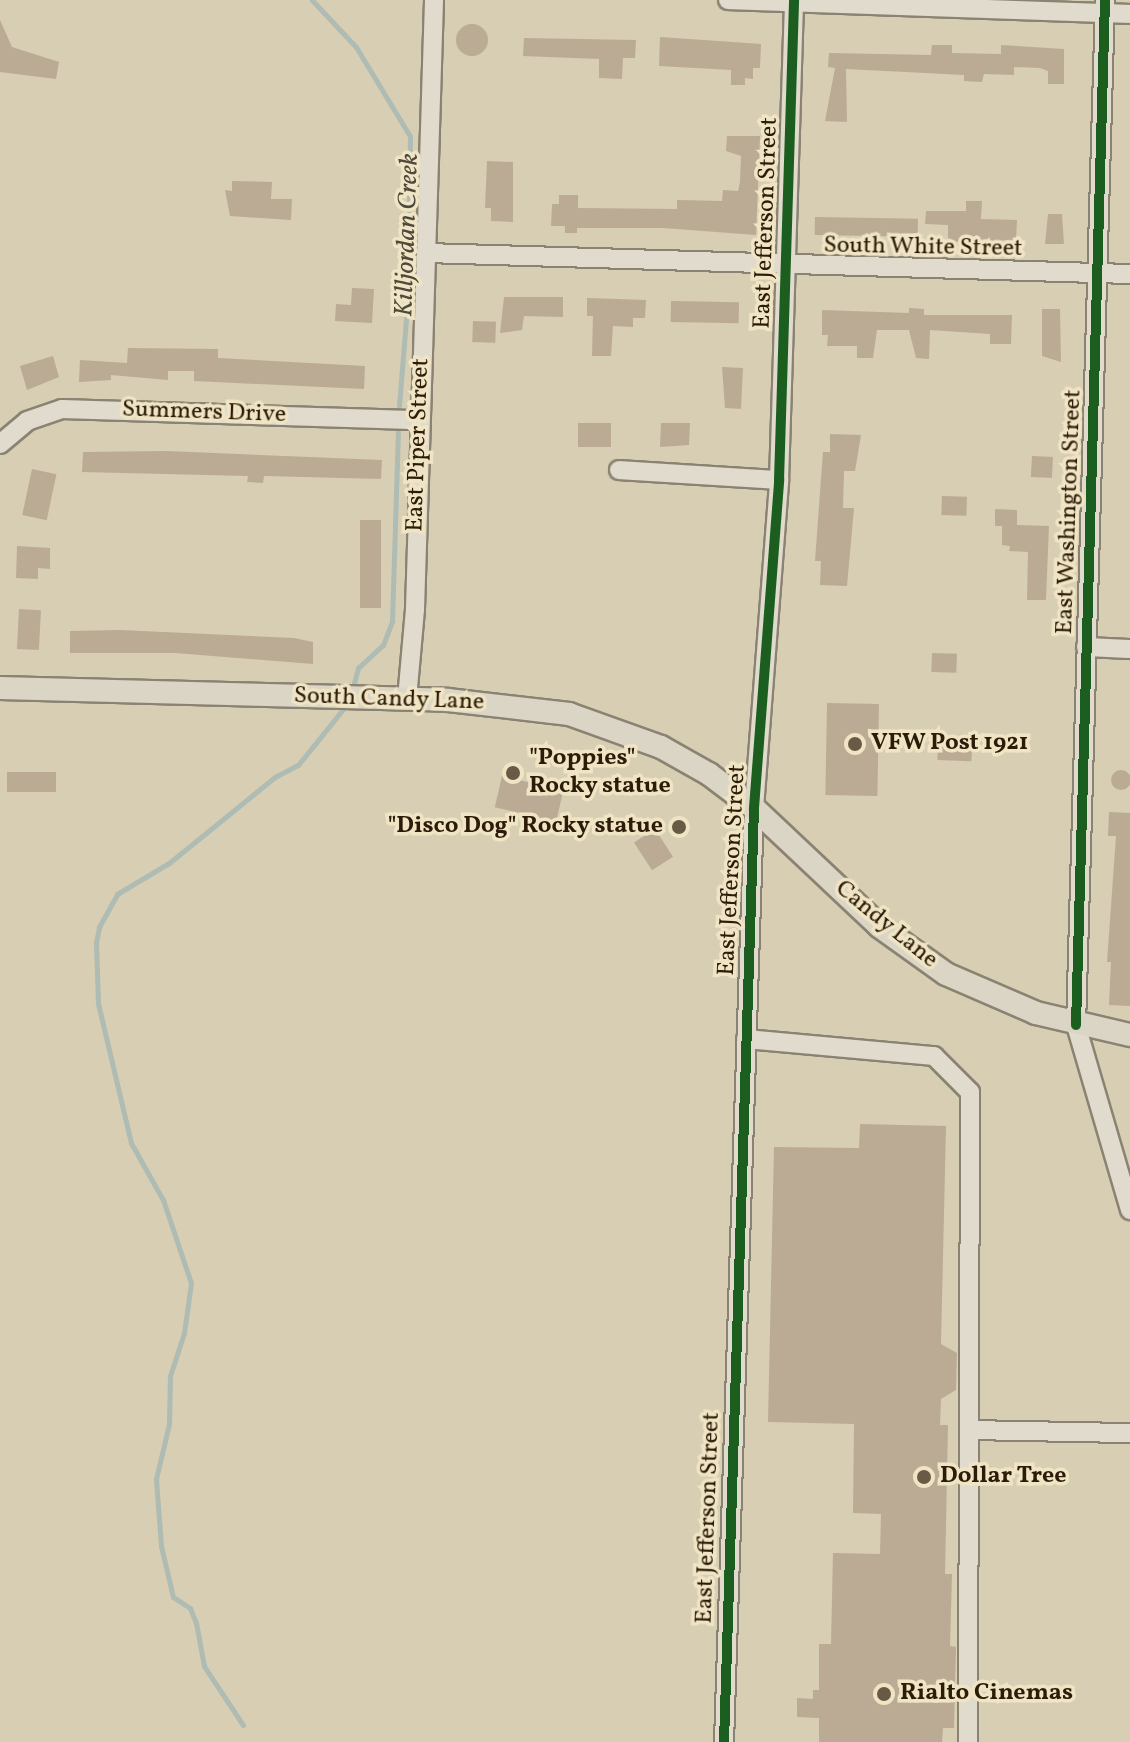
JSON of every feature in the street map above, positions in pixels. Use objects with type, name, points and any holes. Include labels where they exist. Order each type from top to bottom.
[{"type":"main road","name":"South Candy Lane","points":[[0,688],[407,699],[529,708],[600,724],[685,759],[754,808]]},
{"type":"main road","name":"Candy Lane","points":[[754,808],[912,952],[979,991],[1076,1025],[1130,1035]]},
{"type":"street","name":"East Piper Street","points":[[407,699],[434,0]]},
{"type":"street","points":[[728,0],[1105,7],[1130,14]]},
{"type":"street","name":"East Jefferson Street","points":[[724,1742],[754,808],[779,480],[794,1]]},
{"type":"street","name":"East Washington Street","points":[[1105,7],[1076,1025],[1130,1210]]},
{"type":"street","name":"South White Street","points":[[426,253],[1130,274]]},
{"type":"street","name":"Summers Drive","points":[[0,444],[27,421],[62,409],[419,420]]},
{"type":"street","points":[[619,470],[779,480]]},
{"type":"street","points":[[1086,647],[1130,649]]},
{"type":"street","points":[[746,1039],[934,1056],[970,1092],[968,1742]]},
{"type":"street","points":[[969,1430],[1130,1433]]},
{"type":"building","points":[[0,20],[12,47],[59,62],[56,79],[0,72]]},
{"type":"building","points":[[472,24],[483,29],[488,40],[483,51],[472,56],[461,51],[456,40],[461,29]]},
{"type":"building","points":[[660,37],[761,44],[760,68],[753,68],[753,79],[745,78],[745,85],[731,85],[731,70],[659,66]]},
{"type":"building","points":[[524,38],[636,40],[635,58],[623,58],[622,79],[599,78],[599,59],[523,56]]},
{"type":"building","points":[[932,45],[952,45],[952,53],[1001,54],[1001,45],[1064,49],[1064,84],[1048,84],[1048,71],[1040,68],[1014,67],[1014,75],[984,74],[982,82],[964,81],[964,75],[846,69],[847,122],[825,121],[835,68],[828,67],[829,53],[931,55]]},
{"type":"building","points":[[727,136],[760,136],[756,235],[663,228],[577,228],[577,233],[565,233],[565,226],[551,226],[552,204],[559,204],[559,195],[578,195],[578,208],[677,209],[677,200],[722,201],[723,190],[738,191],[740,182],[741,156],[726,151]]},
{"type":"building","points":[[487,161],[513,162],[513,222],[491,221],[491,208],[485,208]]},
{"type":"building","points":[[232,181],[272,182],[271,199],[292,199],[291,220],[230,216],[225,190],[232,191]]},
{"type":"building","points":[[966,201],[982,201],[981,219],[1017,220],[1016,240],[957,242],[948,238],[948,225],[925,224],[926,211],[966,211]]},
{"type":"building","points":[[1048,214],[1062,214],[1064,244],[1045,244]]},
{"type":"building","points":[[815,217],[918,219],[918,237],[815,235]]},
{"type":"building","points":[[352,288],[374,289],[372,323],[335,321],[336,304],[351,305]]},
{"type":"building","points":[[504,297],[563,297],[563,317],[524,316],[522,330],[500,333]]},
{"type":"building","points":[[587,298],[646,300],[645,318],[633,318],[633,327],[613,326],[611,356],[592,356],[593,316],[587,316]]},
{"type":"building","points":[[671,301],[739,302],[739,323],[671,322]]},
{"type":"building","points":[[909,308],[924,309],[924,315],[1012,315],[1011,344],[990,344],[990,334],[930,330],[929,359],[916,358],[909,330],[877,330],[873,358],[857,358],[857,346],[827,346],[828,335],[822,335],[822,310],[909,313]]},
{"type":"building","points":[[1042,309],[1060,309],[1061,362],[1042,356]]},
{"type":"building","points":[[473,321],[496,322],[495,343],[472,342]]},
{"type":"building","points":[[128,348],[218,349],[218,358],[365,366],[364,389],[194,381],[194,371],[168,371],[168,380],[111,375],[111,380],[79,382],[80,360],[127,363]]},
{"type":"building","points":[[53,356],[59,377],[27,390],[20,366]]},
{"type":"building","points":[[722,367],[743,368],[741,409],[725,408]]},
{"type":"building","points":[[578,423],[611,423],[611,447],[578,447]]},
{"type":"building","points":[[661,423],[690,423],[689,445],[660,447]]},
{"type":"building","points":[[830,434],[861,435],[855,471],[844,471],[843,508],[854,508],[847,586],[820,585],[821,561],[815,561],[823,452],[830,452]]},
{"type":"building","points":[[167,451],[382,460],[381,479],[264,476],[263,483],[247,482],[248,476],[82,472],[83,452]]},
{"type":"building","points":[[1032,456],[1053,457],[1052,478],[1031,477]]},
{"type":"building","points":[[32,469],[56,474],[47,520],[22,515]]},
{"type":"building","points":[[942,496],[967,497],[966,516],[941,515]]},
{"type":"building","points":[[995,509],[1017,510],[1017,525],[1049,526],[1046,600],[1027,600],[1028,552],[1009,551],[1010,546],[1002,545],[1002,526],[995,526]]},
{"type":"building","points":[[360,520],[381,520],[381,608],[360,608]]},
{"type":"building","points":[[17,546],[50,548],[50,569],[38,568],[38,579],[16,578]]},
{"type":"building","points":[[19,609],[41,610],[39,650],[17,649]]},
{"type":"building","points":[[120,630],[294,638],[313,642],[313,664],[175,653],[70,653],[70,631]]},
{"type":"building","points":[[932,653],[957,654],[956,673],[931,672]]},
{"type":"building","points":[[827,703],[879,704],[877,796],[825,795]]},
{"type":"building","points":[[938,744],[972,745],[971,761],[937,760]]},
{"type":"building","points":[[1121,770],[1128,773],[1131,780],[1128,787],[1121,790],[1114,787],[1111,780],[1114,773]]},
{"type":"building","points":[[7,772],[56,772],[56,792],[7,792]]},
{"type":"building","points":[[502,776],[563,790],[556,821],[495,807]]},
{"type":"building","points":[[1109,812],[1130,813],[1130,1006],[1109,1005],[1111,962],[1107,962],[1116,836],[1108,836]]},
{"type":"building","points":[[655,829],[673,857],[652,870],[634,843]]},
{"type":"building","points":[[860,1124],[946,1126],[941,1344],[957,1353],[956,1390],[941,1399],[940,1425],[948,1425],[945,1574],[952,1574],[950,1646],[956,1647],[954,1728],[943,1728],[942,1742],[819,1742],[819,1718],[797,1717],[797,1698],[813,1699],[813,1690],[819,1690],[819,1644],[831,1644],[833,1553],[880,1554],[881,1514],[853,1513],[854,1424],[768,1422],[774,1147],[859,1148]]},
{"type":"waterway","name":"Killjordan Creek","points":[[312,0],[356,47],[410,136],[408,294],[399,406]]},
{"type":"waterway","name":"Killjordan Creek","points":[[354,683],[358,668],[383,645],[392,621],[398,432]]},
{"type":"waterway","points":[[243,1725],[204,1666],[196,1623],[190,1608],[173,1597],[161,1546],[156,1479],[169,1424],[170,1376],[184,1333],[191,1283],[163,1200],[131,1143],[98,1003],[96,943],[99,927],[117,894],[169,863],[275,777],[298,765],[344,708]]},
{"type":"cycle path","points":[[724,1742],[754,808],[779,480],[794,0]]},
{"type":"cycle path","points":[[1076,1025],[1105,0]]},
{"type":"place","name":"VFW Post 1921","points":[[855,744]]},
{"type":"place","name":"\"Poppies\" Rocky statue","points":[[513,773]]},
{"type":"place","name":"\"Disco Dog\" Rocky statue","points":[[679,827]]},
{"type":"place","name":"Dollar Tree","points":[[924,1477]]},
{"type":"place","name":"Rialto Cinemas","points":[[884,1694]]}]
